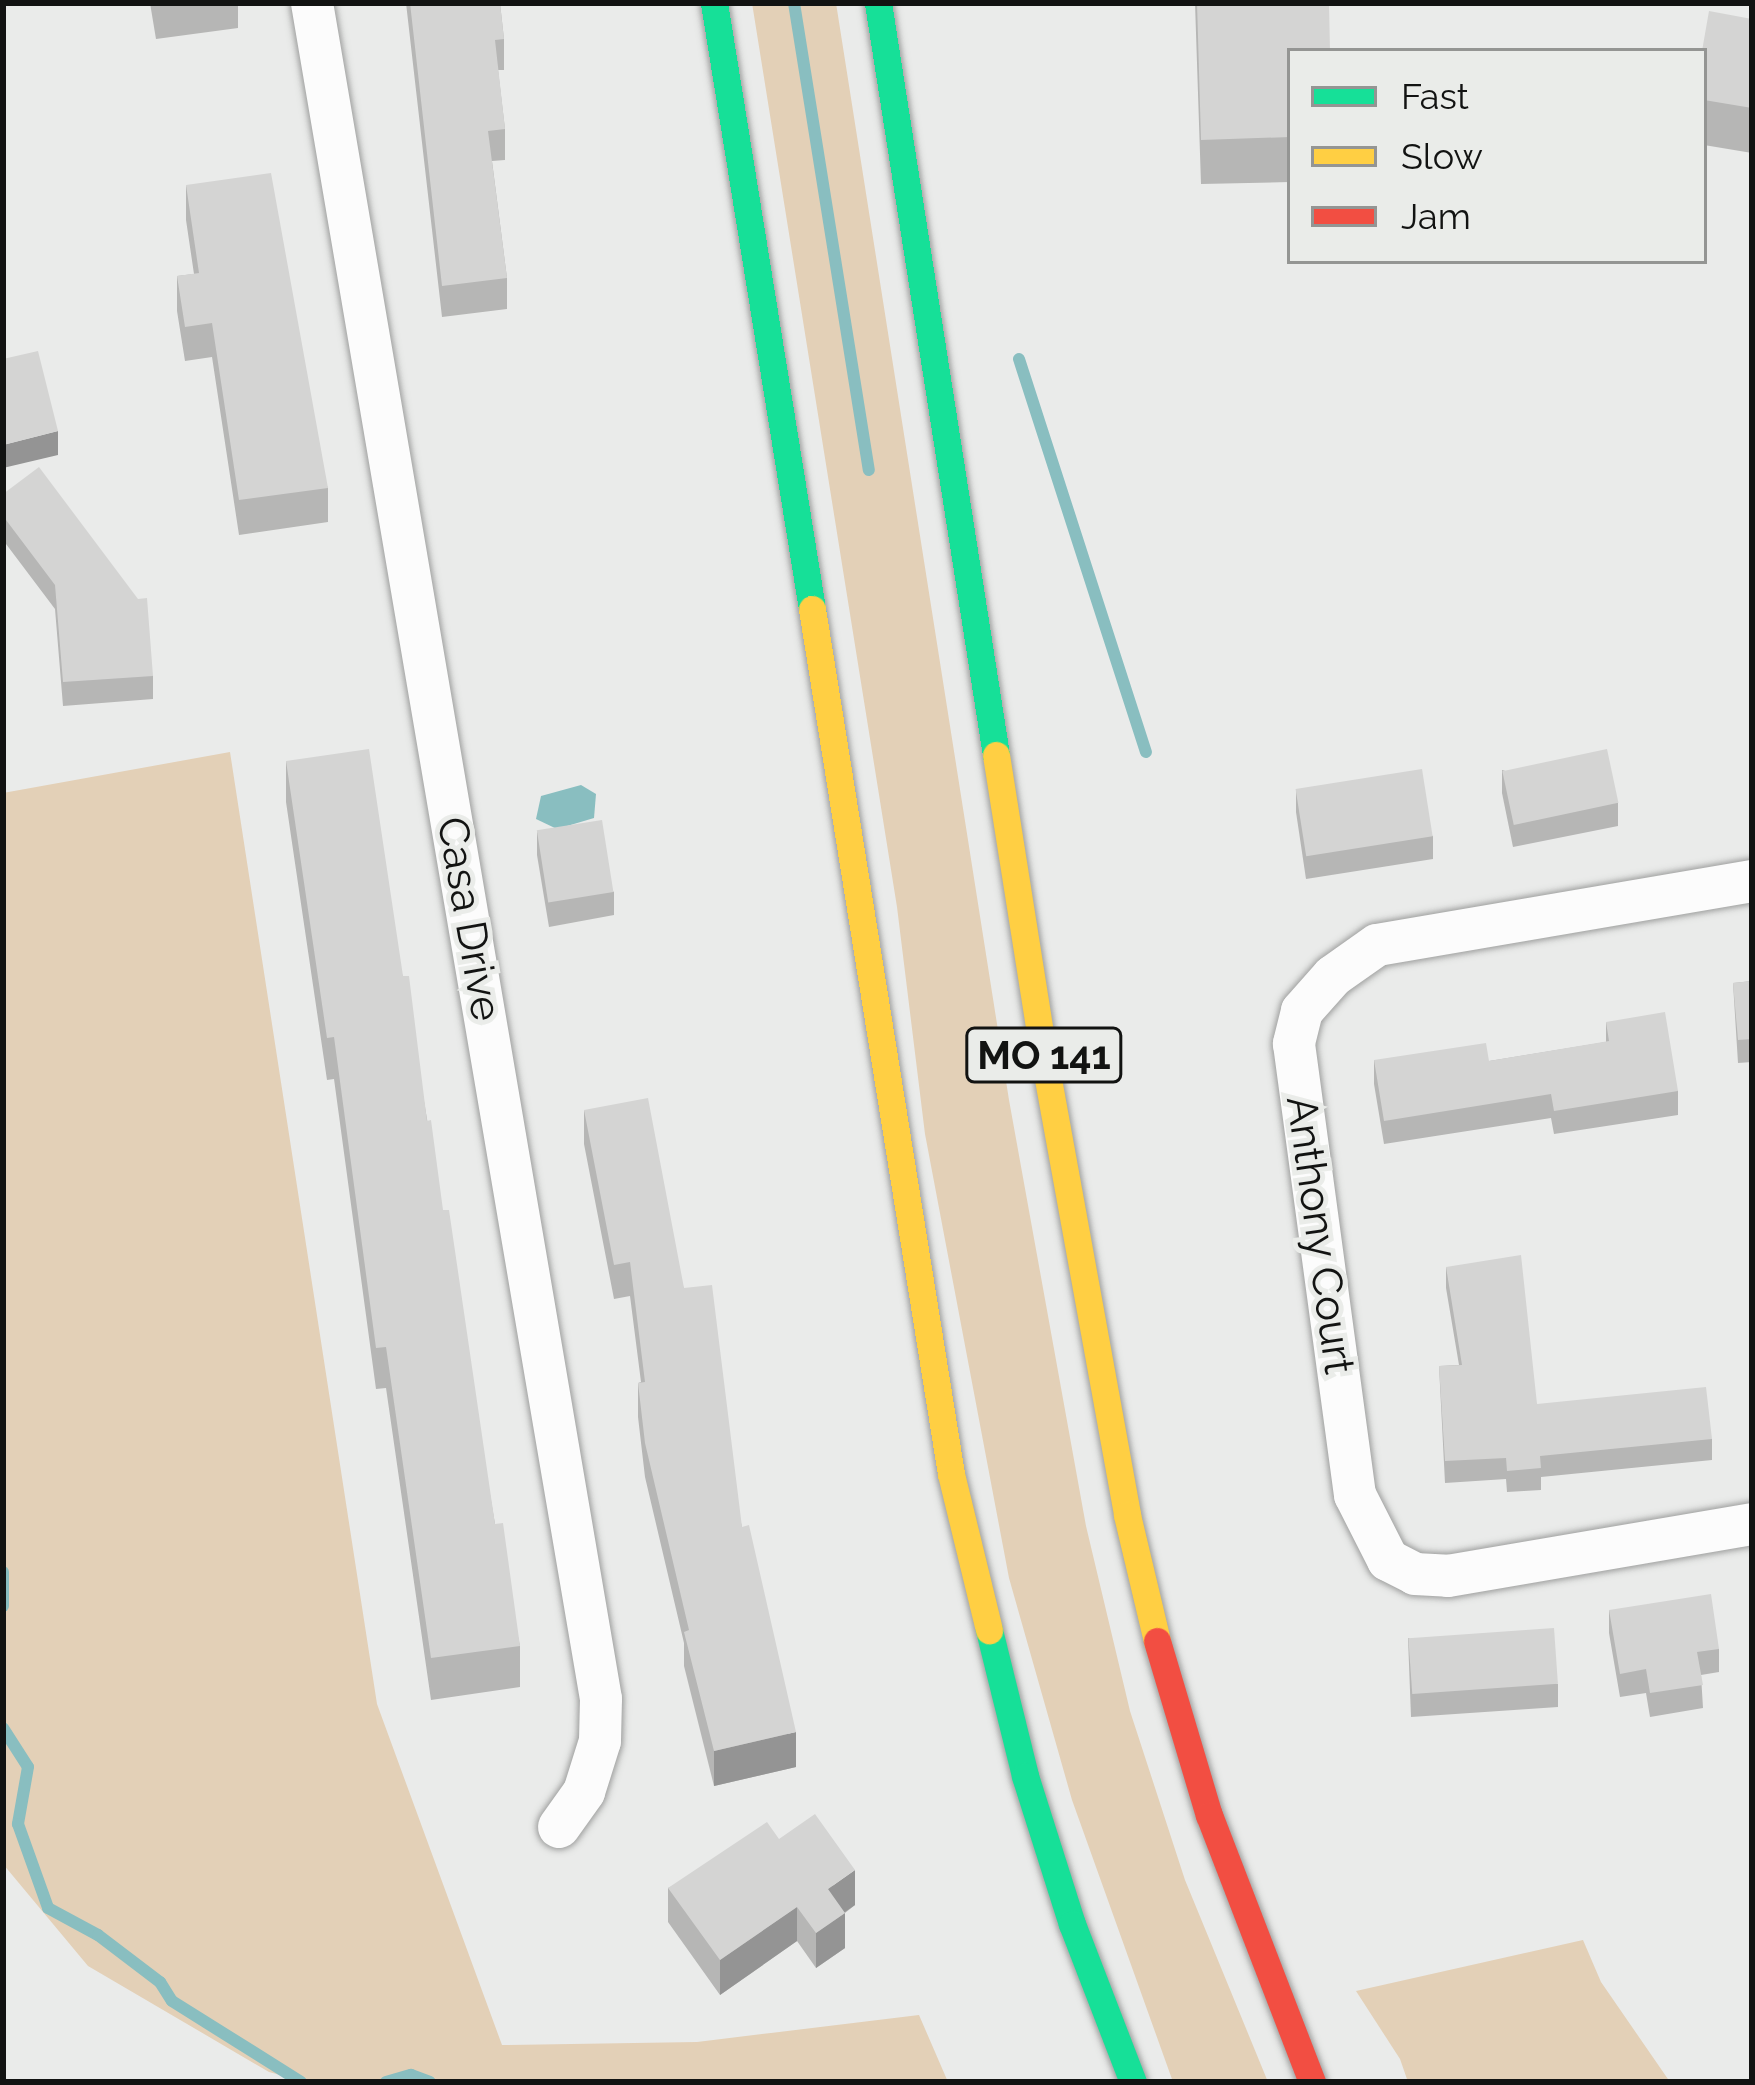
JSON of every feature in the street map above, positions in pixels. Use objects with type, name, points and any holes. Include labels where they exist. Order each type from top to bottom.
[{"type":"highway","points":[[714,3],[951,1474],[1025,1776],[1072,1924],[1133,2082]]},
{"type":"highway","name":"MO 141","points":[[878,3],[1048,1079],[1127,1515],[1163,1666],[1209,1816],[1312,2082]]},
{"type":"street","name":"Casa Drive","points":[[312,3],[601,1699],[600,1741],[584,1792],[560,1827]]},
{"type":"street","name":"Anthony Court","points":[[1752,881],[1377,944],[1333,976],[1302,1012],[1294,1044],[1355,1495],[1388,1560],[1415,1574],[1448,1576],[1752,1524]]},
{"type":"shaded area","points":[[752,3],[836,3],[1009,1100],[1086,1526],[1130,1711],[1185,1880],[1268,2082],[1173,2082],[1072,1800],[1009,1578],[925,1134],[897,907]]},
{"type":"shaded area","points":[[230,752],[377,1704],[502,2045],[697,2042],[919,2015],[948,2082],[306,2082],[269,2072],[88,1966],[3,1864],[3,793]]},
{"type":"shaded area","points":[[1583,1940],[1601,1982],[1670,2082],[1408,2082],[1400,2059],[1356,1991]]},
{"type":"water","points":[[581,785],[596,794],[594,818],[557,829],[536,819],[541,796]]},
{"type":"building","points":[[410,3],[500,3],[504,39],[495,40],[505,129],[488,131],[507,278],[442,286]]},
{"type":"building","points":[[1197,3],[1329,3],[1330,48],[1287,48],[1287,137],[1201,140]]},
{"type":"building","points":[[1709,11],[1752,19],[1752,108],[1707,100],[1707,48],[1703,48]]},
{"type":"building","points":[[271,173],[328,488],[239,500],[212,323],[185,327],[177,276],[199,273],[186,185]]},
{"type":"building","points":[[38,351],[58,431],[3,445],[3,359]]},
{"type":"building","points":[[39,467],[138,599],[147,598],[153,676],[63,682],[55,585],[3,516],[3,494]]},
{"type":"building","points":[[369,749],[403,976],[409,976],[427,1121],[431,1120],[443,1210],[449,1210],[495,1524],[503,1523],[520,1646],[431,1658],[386,1347],[376,1348],[334,1037],[327,1038],[286,761]]},
{"type":"building","points":[[1607,749],[1618,803],[1514,825],[1502,771]]},
{"type":"building","points":[[1422,769],[1433,836],[1306,856],[1296,789]]},
{"type":"building","points":[[602,820],[613,892],[548,902],[537,830]]},
{"type":"building","points":[[1752,981],[1752,1039],[1738,1040],[1733,983]]},
{"type":"building","points":[[1665,1012],[1678,1091],[1554,1111],[1551,1094],[1384,1121],[1374,1060],[1486,1043],[1489,1061],[1609,1041],[1606,1022]]},
{"type":"building","points":[[648,1098],[684,1288],[712,1285],[742,1527],[749,1525],[796,1732],[714,1751],[645,1443],[638,1383],[645,1382],[630,1262],[614,1265],[584,1110]]},
{"type":"building","points":[[1521,1255],[1537,1404],[1706,1387],[1712,1439],[1540,1456],[1541,1468],[1507,1471],[1506,1458],[1445,1461],[1439,1366],[1462,1365],[1446,1267]]},
{"type":"building","points":[[1711,1594],[1719,1649],[1697,1652],[1703,1685],[1650,1693],[1646,1669],[1620,1674],[1609,1610]]},
{"type":"building","points":[[1554,1628],[1558,1684],[1412,1694],[1408,1638]]},
{"type":"building","points":[[815,1814],[855,1870],[828,1889],[845,1913],[816,1933],[797,1907],[720,1960],[668,1888],[767,1822],[779,1839]]},
{"type":"waterway","points":[[794,3],[869,470]]},
{"type":"waterway","points":[[1019,359],[1146,752]]},
{"type":"waterway","points":[[3,1572],[3,1606]]},
{"type":"waterway","points":[[3,1728],[28,1767],[18,1824],[48,1908],[98,1935],[160,1982],[172,2001],[301,2082]]},
{"type":"waterway","points":[[386,2082],[411,2075],[430,2082]]},
{"type":"traffic: fast","points":[[714,3],[812,609]]},
{"type":"traffic: fast","points":[[878,3],[996,755]]},
{"type":"traffic: fast","points":[[989,1630],[1025,1776],[1072,1924],[1133,2082]]},
{"type":"traffic: slow","points":[[812,609],[951,1474],[989,1630]]},
{"type":"traffic: slow","points":[[996,755],[1044,1057],[1127,1515],[1157,1641]]},
{"type":"traffic: jam","points":[[1157,1641],[1209,1815],[1312,2082]]}]
